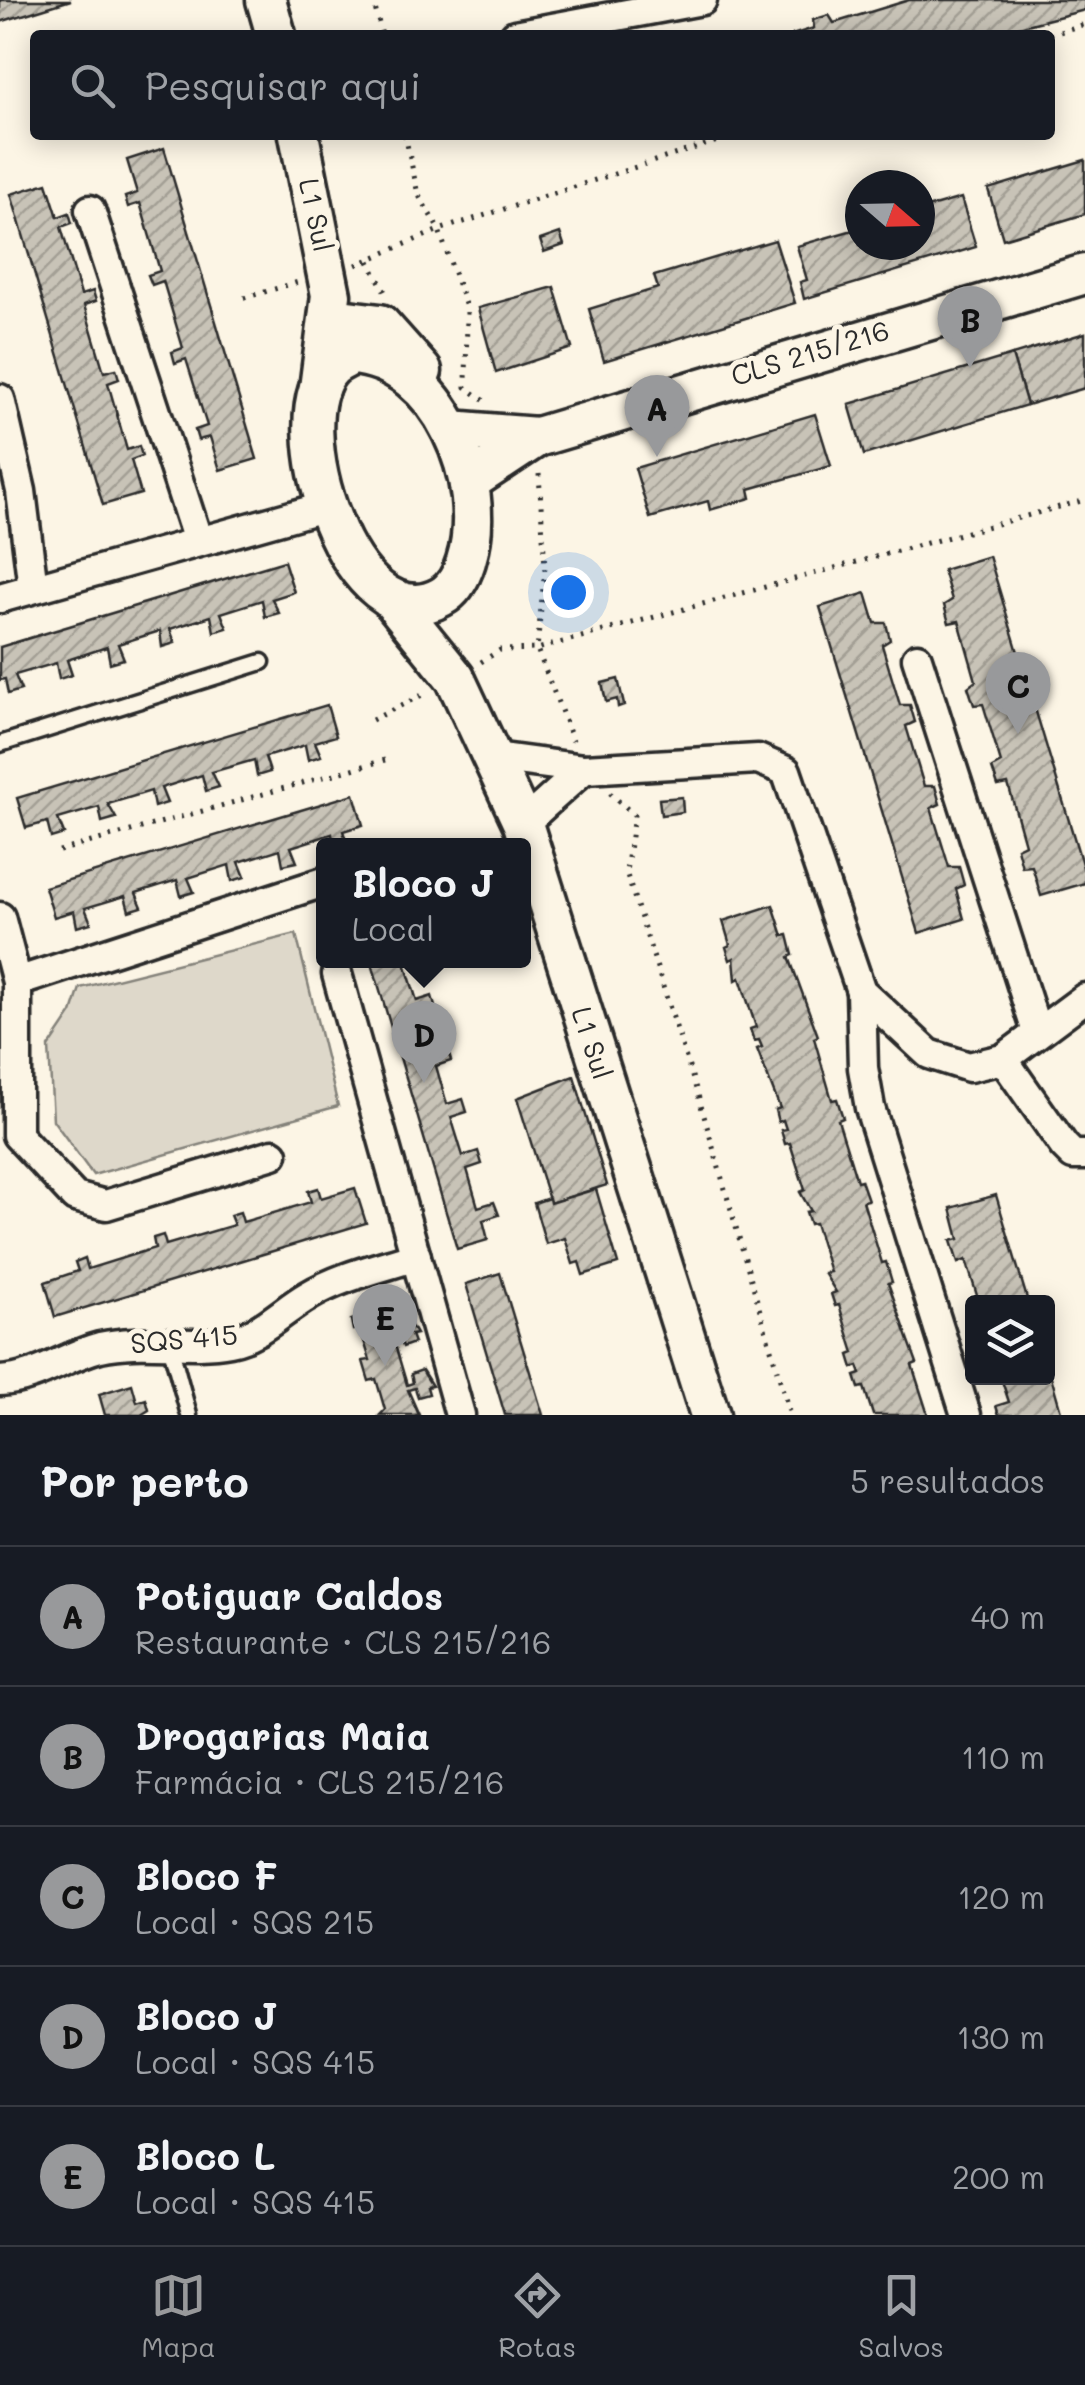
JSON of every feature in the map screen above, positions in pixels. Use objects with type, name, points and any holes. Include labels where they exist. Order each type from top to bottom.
[{"type":"street","points":[[266,0],[275,30]]},
{"type":"street","points":[[540,0],[549,28]]},
{"type":"street","points":[[539,30],[702,0]]},
{"type":"street","name":"L1 Sul","points":[[300,140],[339,308],[372,356]]},
{"type":"street","points":[[90,210],[198,540]]},
{"type":"street","name":"CLS 215/216","points":[[469,482],[537,437],[1085,274]]},
{"type":"street","points":[[339,308],[380,324],[464,431],[474,501],[470,548],[462,575],[443,597],[417,604],[392,600],[362,574],[328,506],[315,453],[312,413],[319,391],[330,368],[352,355],[372,356],[414,380],[464,431]]},
{"type":"street","name":"L1 Sul","points":[[319,391],[339,308]]},
{"type":"street","points":[[0,400],[21,490],[32,588]]},
{"type":"street","name":"CLS 215/216","points":[[464,431],[537,437]]},
{"type":"street","points":[[0,598],[328,506]]},
{"type":"street","name":"L1 Sul","points":[[443,597],[455,678]]},
{"type":"street","name":"L1 Sul","points":[[392,600],[455,678],[495,757],[527,838]]},
{"type":"street","points":[[917,658],[1036,1032]]},
{"type":"street","points":[[495,757],[584,769],[758,759],[786,770],[861,991],[863,1068],[870,1108],[966,1415]]},
{"type":"street","points":[[523,824],[584,769]]},
{"type":"street","name":"L1 Sul","points":[[531,849],[710,1415]]},
{"type":"street","points":[[17,982],[316,885]]},
{"type":"street","points":[[0,917],[17,982],[8,1140],[75,1196],[106,1205],[273,1154]]},
{"type":"street","points":[[336,974],[460,1415]]},
{"type":"street","points":[[861,991],[929,1054],[969,1067],[1003,1058],[1085,998]]},
{"type":"street","points":[[1003,1058],[1064,1146],[1073,1155],[1085,1155]]},
{"type":"street","name":"SQS 415","points":[[0,1381],[43,1373],[97,1348],[169,1341],[229,1341],[260,1330],[340,1280],[416,1256]]},
{"type":"lane","points":[[0,744],[262,662]]},
{"type":"lane","points":[[169,1341],[189,1415]]},
{"type":"path","points":[[373,0],[381,30]]},
{"type":"path","points":[[1055,33],[1085,24]]},
{"type":"path","points":[[438,230],[720,140]]},
{"type":"path","points":[[372,720],[500,650],[537,649],[1085,500]]},
{"type":"path","points":[[59,851],[384,760]]},
{"type":"shaded area","points":[[296,934],[338,1106],[93,1175],[53,1120],[49,1047],[72,1013],[80,988]]},
{"type":"building","points":[[0,0],[71,0],[0,22]]},
{"type":"building","points":[[909,0],[1085,0],[1085,10],[1007,30],[808,30],[814,28],[813,20],[829,15],[834,23]]},
{"type":"building","points":[[164,148],[257,459],[220,470],[210,437],[198,440],[195,430],[207,426],[186,359],[175,363],[172,352],[183,348],[163,281],[152,285],[148,275],[160,271],[140,203],[128,207],[125,197],[137,193],[127,160]]},
{"type":"building","points":[[1085,160],[1085,214],[1003,239],[988,189]]},
{"type":"building","points":[[47,183],[58,217],[69,213],[72,223],[61,227],[81,295],[93,291],[96,301],[84,305],[104,372],[116,369],[119,379],[108,383],[127,450],[139,446],[142,456],[131,460],[141,494],[103,505],[11,194]]},
{"type":"building","points":[[961,198],[976,247],[935,259],[935,206]]},
{"type":"building","points":[[845,232],[845,260],[933,260],[804,299],[800,282],[807,280],[797,246]]},
{"type":"building","points":[[560,233],[564,245],[544,252],[540,240]]},
{"type":"building","points":[[775,240],[795,303],[604,361],[589,309],[658,288],[654,276]]},
{"type":"building","points":[[554,287],[572,348],[496,373],[478,308]]},
{"type":"building","points":[[1085,333],[1085,388],[1027,405],[1012,355]]},
{"type":"building","points":[[1012,355],[1027,405],[864,455],[849,404]]},
{"type":"building","points":[[815,414],[831,466],[749,489],[751,498],[710,510],[708,501],[650,518],[635,468]]},
{"type":"building","points":[[989,556],[1085,874],[1085,883],[1041,896],[1032,866],[1022,867],[1017,848],[1025,844],[1008,784],[998,786],[992,768],[1001,763],[983,704],[974,705],[968,687],[976,681],[959,621],[949,623],[944,605],[952,600],[943,570]]},
{"type":"building","points":[[284,561],[294,592],[272,599],[279,613],[265,617],[262,600],[221,613],[227,628],[214,632],[211,616],[170,629],[175,643],[162,647],[160,631],[118,644],[124,659],[110,663],[107,647],[67,660],[72,675],[59,679],[56,663],[15,675],[21,690],[8,694],[5,679],[0,680],[0,647]]},
{"type":"building","points":[[866,593],[875,623],[886,623],[890,640],[882,645],[900,705],[910,705],[915,722],[906,726],[924,786],[935,786],[940,804],[931,808],[949,867],[959,867],[964,885],[956,889],[964,919],[919,933],[820,607]]},
{"type":"building","points":[[618,679],[624,705],[618,707],[617,699],[606,702],[602,683]]},
{"type":"building","points":[[327,705],[336,736],[315,742],[321,756],[308,760],[305,745],[265,757],[270,772],[257,776],[254,760],[212,772],[219,787],[206,791],[202,775],[161,788],[167,803],[154,807],[151,791],[108,804],[116,818],[102,822],[99,807],[58,819],[64,834],[51,838],[47,822],[26,828],[17,798]]},
{"type":"building","points":[[354,794],[363,825],[343,831],[345,838],[333,838],[332,834],[291,847],[297,862],[283,865],[280,849],[239,862],[245,877],[232,881],[229,865],[188,878],[194,892],[181,896],[177,880],[136,893],[142,907],[129,911],[125,896],[85,908],[91,923],[77,927],[74,911],[54,917],[45,887]]},
{"type":"building","points":[[682,797],[683,812],[661,815],[659,799]]},
{"type":"building","points":[[773,905],[783,936],[788,935],[793,955],[789,957],[818,1036],[814,1038],[832,1100],[837,1099],[843,1118],[838,1120],[857,1181],[861,1180],[868,1200],[863,1201],[917,1363],[912,1365],[928,1415],[873,1415],[864,1387],[859,1388],[855,1376],[861,1374],[858,1366],[853,1368],[849,1355],[854,1353],[839,1305],[835,1306],[831,1294],[836,1292],[824,1273],[830,1272],[815,1223],[810,1224],[806,1212],[811,1211],[800,1192],[805,1190],[790,1143],[785,1144],[781,1130],[786,1129],[783,1120],[778,1122],[775,1110],[780,1108],[757,1049],[762,1047],[759,1040],[754,1041],[750,1029],[756,1027],[740,978],[736,980],[734,958],[730,960],[726,947],[730,945],[723,921]]},
{"type":"building","points":[[373,968],[407,968],[417,1001],[432,996],[436,1010],[421,1014],[432,1053],[447,1047],[451,1061],[436,1066],[447,1104],[463,1099],[467,1112],[451,1117],[463,1156],[478,1151],[482,1164],[467,1169],[478,1207],[494,1202],[499,1215],[483,1220],[488,1240],[457,1249]]},
{"type":"building","points":[[574,1076],[607,1185],[550,1203],[517,1098]]},
{"type":"building","points":[[318,1188],[321,1198],[355,1188],[366,1223],[55,1317],[45,1282],[78,1271],[75,1262],[85,1258],[88,1269],[155,1248],[153,1238],[163,1235],[166,1245],[234,1225],[230,1215],[240,1212],[243,1222],[311,1202],[308,1191]]},
{"type":"building","points":[[596,1189],[618,1264],[583,1275],[579,1262],[573,1264],[565,1238],[546,1244],[534,1203],[549,1198],[550,1203]]},
{"type":"building","points":[[996,1195],[1026,1295],[977,1295],[966,1260],[958,1263],[951,1241],[959,1239],[951,1208]]},
{"type":"building","points":[[500,1273],[543,1415],[505,1415],[466,1284]]},
{"type":"building","points":[[388,1309],[391,1333],[398,1331],[395,1322],[407,1319],[416,1334],[411,1335],[414,1343],[403,1347],[399,1336],[393,1338],[407,1385],[413,1383],[411,1374],[422,1370],[432,1386],[427,1387],[429,1394],[418,1397],[415,1388],[408,1390],[419,1415],[380,1415],[385,1410],[376,1379],[369,1381],[363,1361],[370,1360],[360,1328],[353,1330],[351,1320]]},
{"type":"building","points":[[132,1384],[137,1402],[146,1399],[149,1410],[141,1415],[105,1415],[99,1394]]},
{"type":"building","points":[[1003,1385],[1053,1385],[1062,1415],[999,1415],[996,1406],[1009,1402]]},
{"type":"place","name":"Drogarias Maia","points":[[970,368]]},
{"type":"place","name":"Potiguar Caldos","points":[[657,457]]},
{"type":"place","name":"Bloco F","points":[[1018,734]]},
{"type":"place","name":"Bloco J","points":[[424,1083]]},
{"type":"place","name":"Bloco L","points":[[385,1366]]}]
